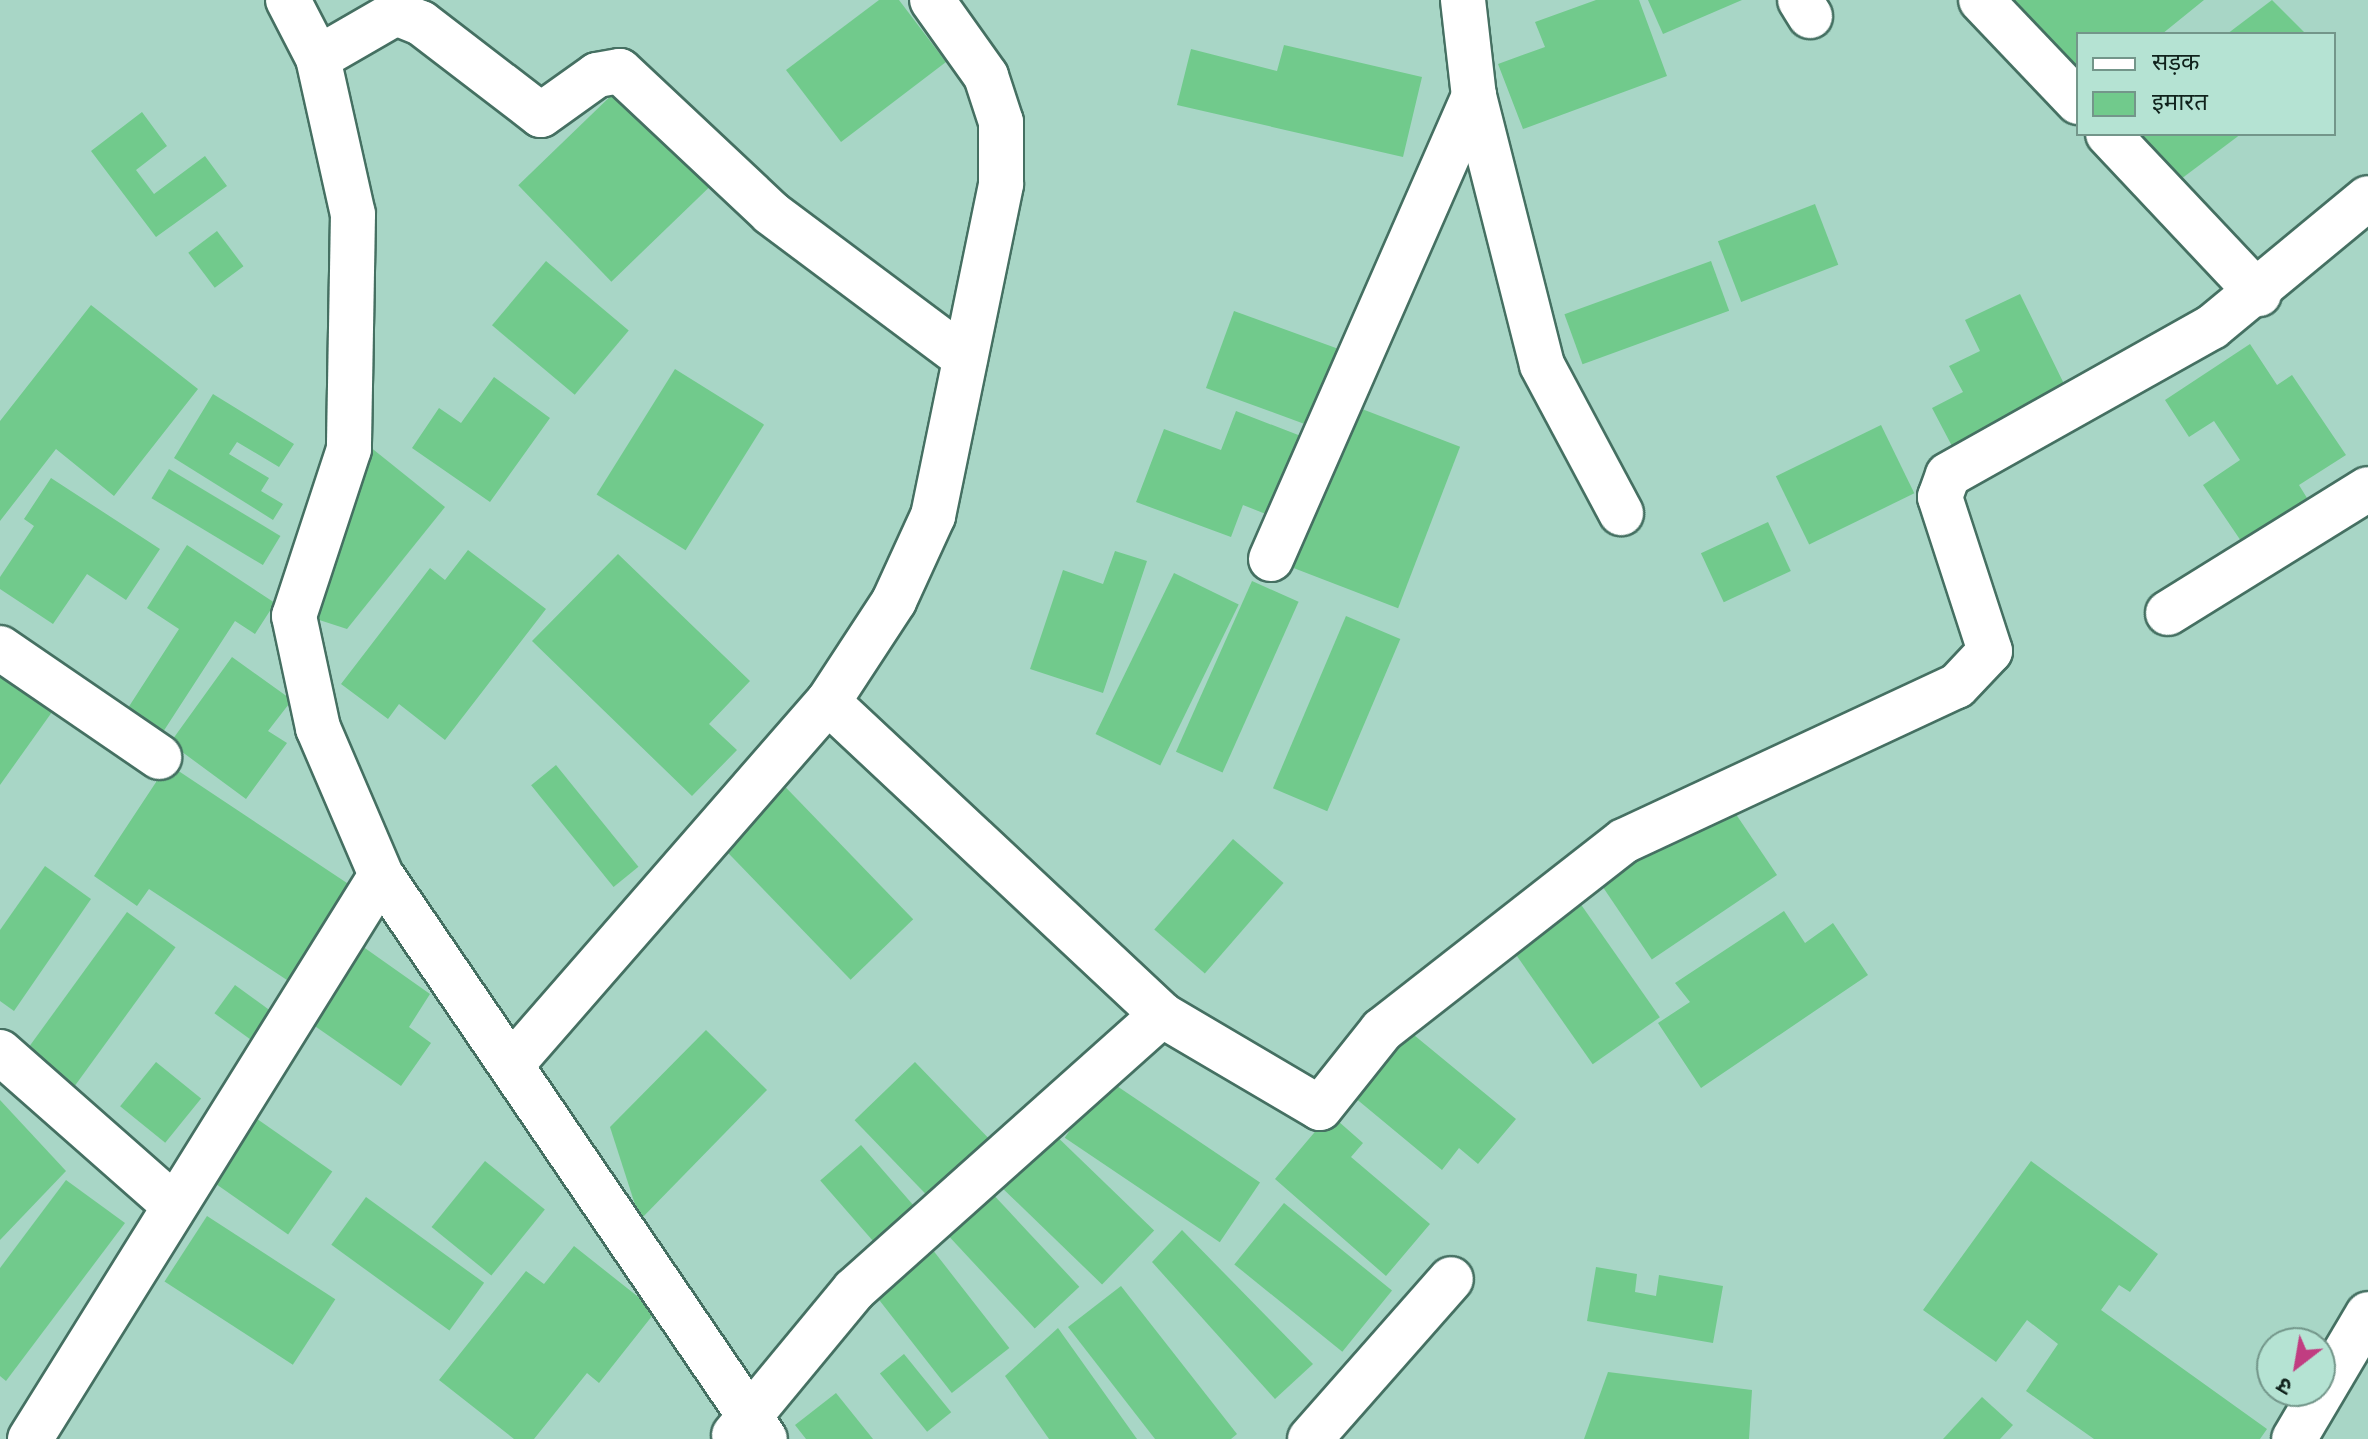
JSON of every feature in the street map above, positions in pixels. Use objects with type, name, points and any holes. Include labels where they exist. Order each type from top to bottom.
[{"type":"street","points":[[288,0],[318,58],[353,214],[349,449],[294,616],[318,728],[381,875],[512,1064],[749,1431],[854,1290],[1162,1015]]},
{"type":"street","points":[[512,1064],[828,702],[894,601],[933,516],[1001,184],[1001,122],[986,76],[932,0]]},
{"type":"street","points":[[1463,0],[1474,96],[1542,365],[1621,513]]},
{"type":"street","points":[[1981,0],[2076,100]]},
{"type":"street","points":[[318,58],[396,13],[421,23],[541,115],[597,75],[620,71],[771,213],[965,358]]},
{"type":"street","points":[[1271,559],[1474,96]]},
{"type":"street","points":[[2110,136],[2259,294]]},
{"type":"street","points":[[828,702],[1162,1015],[1320,1108],[1382,1030],[1624,841],[1957,686],[1990,651],[1940,497],[1948,475],[2180,348],[2259,294],[2368,198]]},
{"type":"street","points":[[2168,613],[2368,489]]},
{"type":"street","points":[[0,648],[159,757]]},
{"type":"street","points":[[30,1439],[171,1203],[381,875]]},
{"type":"street","points":[[0,1052],[171,1203]]},
{"type":"street","points":[[1310,1439],[1451,1279]]},
{"type":"street","points":[[2294,1439],[2368,1314]]},
{"type":"building","points":[[879,0],[899,0],[946,62],[841,142],[786,70]]},
{"type":"building","points":[[1596,0],[1639,0],[1667,76],[1523,129],[1498,64],[1545,47],[1535,22]]},
{"type":"building","points":[[1648,0],[1742,0],[1663,34]]},
{"type":"building","points":[[2002,0],[2204,0],[2164,32],[2076,32],[2076,91]]},
{"type":"building","points":[[2272,0],[2304,32],[2230,32]]},
{"type":"building","points":[[1284,45],[1422,77],[1403,157],[1177,105],[1191,49],[1277,71]]},
{"type":"building","points":[[619,88],[712,184],[611,282],[518,185]]},
{"type":"building","points":[[142,112],[167,146],[136,170],[154,194],[205,156],[227,186],[156,237],[91,151]]},
{"type":"building","points":[[2136,136],[2238,136],[2173,185]]},
{"type":"building","points":[[1815,204],[1838,265],[1741,302],[1718,241]]},
{"type":"building","points":[[217,231],[243,266],[215,288],[188,253]]},
{"type":"building","points":[[546,261],[629,330],[575,395],[492,325]]},
{"type":"building","points":[[1711,261],[1729,311],[1583,364],[1564,314]]},
{"type":"building","points":[[2020,294],[2068,392],[1953,448],[1932,408],[1963,392],[1949,366],[1980,351],[1965,320]]},
{"type":"building","points":[[91,305],[198,389],[114,496],[56,449],[0,521],[0,421]]},
{"type":"building","points":[[1234,311],[1345,351],[1317,428],[1206,388]]},
{"type":"building","points":[[2250,344],[2277,385],[2292,375],[2346,455],[2299,485],[2307,498],[2241,541],[2203,485],[2240,460],[2214,421],[2189,437],[2165,400]]},
{"type":"building","points":[[675,369],[764,425],[686,550],[597,495]]},
{"type":"building","points":[[494,377],[550,418],[490,502],[412,448],[439,408],[461,423]]},
{"type":"building","points":[[213,394],[294,444],[279,467],[237,442],[229,454],[269,478],[261,491],[283,504],[273,520],[174,458]]},
{"type":"building","points":[[1349,404],[1460,447],[1398,608],[1287,566]]},
{"type":"building","points":[[1236,411],[1306,438],[1276,518],[1243,505],[1231,537],[1136,502],[1164,429],[1221,450]]},
{"type":"building","points":[[1881,425],[1914,493],[1809,545],[1776,476]]},
{"type":"building","points":[[364,442],[445,507],[347,629],[307,616]]},
{"type":"building","points":[[169,469],[280,536],[263,565],[151,498]]},
{"type":"building","points":[[51,478],[160,549],[126,600],[87,574],[53,624],[0,589],[0,577],[34,526],[24,519]]},
{"type":"building","points":[[1768,522],[1791,571],[1724,602],[1701,553]]},
{"type":"building","points":[[187,545],[275,603],[255,634],[235,621],[163,732],[128,708],[179,629],[147,608]]},
{"type":"building","points":[[468,550],[546,609],[445,740],[399,704],[388,719],[341,684],[430,568],[445,580]]},
{"type":"building","points":[[1115,551],[1147,561],[1103,693],[1030,669],[1063,570],[1103,584]]},
{"type":"building","points":[[618,554],[750,681],[709,724],[737,750],[692,796],[532,641]]},
{"type":"building","points":[[1174,573],[1239,605],[1160,765],[1096,734]]},
{"type":"building","points":[[1252,581],[1299,602],[1223,773],[1176,752]]},
{"type":"building","points":[[1346,616],[1400,639],[1327,811],[1273,788]]},
{"type":"building","points":[[232,657],[292,700],[268,731],[287,743],[246,799],[170,743]]},
{"type":"building","points":[[0,663],[57,705],[0,785]]},
{"type":"building","points":[[168,764],[356,889],[293,984],[149,889],[137,906],[94,876]]},
{"type":"building","points":[[556,765],[638,867],[614,887],[531,785]]},
{"type":"building","points":[[768,769],[913,919],[851,980],[705,829]]},
{"type":"building","points":[[1725,798],[1777,875],[1652,960],[1600,882]]},
{"type":"building","points":[[1233,839],[1284,883],[1205,974],[1154,930]]},
{"type":"building","points":[[45,866],[91,899],[14,1011],[0,1001],[0,930]]},
{"type":"building","points":[[1575,896],[1660,1017],[1593,1064],[1508,943]]},
{"type":"building","points":[[1784,911],[1805,943],[1833,923],[1868,975],[1701,1088],[1658,1023],[1690,1002],[1675,983]]},
{"type":"building","points":[[127,912],[176,947],[73,1088],[25,1053]]},
{"type":"building","points":[[362,946],[430,994],[409,1027],[431,1043],[401,1086],[309,1022]]},
{"type":"building","points":[[235,985],[274,1013],[253,1042],[214,1013]]},
{"type":"building","points":[[1403,1026],[1516,1119],[1478,1164],[1459,1148],[1442,1170],[1348,1092]]},
{"type":"building","points":[[706,1030],[767,1090],[640,1220],[610,1127]]},
{"type":"building","points":[[156,1062],[201,1099],[165,1143],[120,1106]]},
{"type":"building","points":[[915,1062],[991,1141],[931,1199],[855,1120]]},
{"type":"building","points":[[1105,1078],[1260,1183],[1220,1242],[1065,1138]]},
{"type":"building","points":[[0,1100],[66,1171],[0,1240]]},
{"type":"building","points":[[243,1109],[332,1172],[288,1235],[199,1172]]},
{"type":"building","points":[[1330,1114],[1363,1143],[1351,1157],[1430,1224],[1386,1276],[1275,1179]]},
{"type":"building","points":[[1047,1127],[1154,1231],[1102,1284],[995,1181]]},
{"type":"building","points":[[861,1145],[923,1216],[882,1251],[820,1180]]},
{"type":"building","points":[[485,1161],[545,1209],[491,1276],[432,1227]]},
{"type":"building","points":[[2031,1161],[2158,1254],[2130,1292],[2119,1285],[2101,1310],[2267,1429],[2260,1439],[2094,1439],[2026,1391],[2058,1344],[2027,1320],[1996,1362],[1923,1310]]},
{"type":"building","points":[[66,1180],[125,1223],[6,1381],[0,1376],[0,1268]]},
{"type":"building","points":[[990,1191],[1079,1287],[1035,1328],[945,1233]]},
{"type":"building","points":[[366,1197],[484,1283],[449,1331],[331,1245]]},
{"type":"building","points":[[1284,1203],[1392,1290],[1342,1352],[1234,1264]]},
{"type":"building","points":[[207,1216],[335,1299],[293,1365],[165,1281]]},
{"type":"building","points":[[1182,1230],[1313,1364],[1275,1399],[1152,1262]]},
{"type":"building","points":[[925,1240],[1009,1348],[952,1393],[867,1285]]},
{"type":"building","points":[[574,1246],[656,1311],[599,1383],[587,1373],[534,1439],[514,1439],[439,1380],[526,1271],[544,1284]]},
{"type":"building","points":[[1596,1267],[1637,1274],[1635,1292],[1656,1296],[1659,1275],[1723,1286],[1713,1343],[1587,1321]]},
{"type":"building","points":[[1121,1286],[1237,1434],[1231,1439],[1155,1439],[1068,1327]]},
{"type":"building","points":[[1058,1328],[1137,1439],[1049,1439],[1005,1376]]},
{"type":"building","points":[[904,1354],[951,1412],[927,1432],[880,1374]]},
{"type":"building","points":[[1608,1372],[1752,1390],[1749,1439],[1584,1439]]},
{"type":"building","points":[[836,1393],[873,1439],[806,1439],[795,1425]]},
{"type":"building","points":[[1982,1397],[2013,1425],[2000,1439],[1943,1439]]}]
